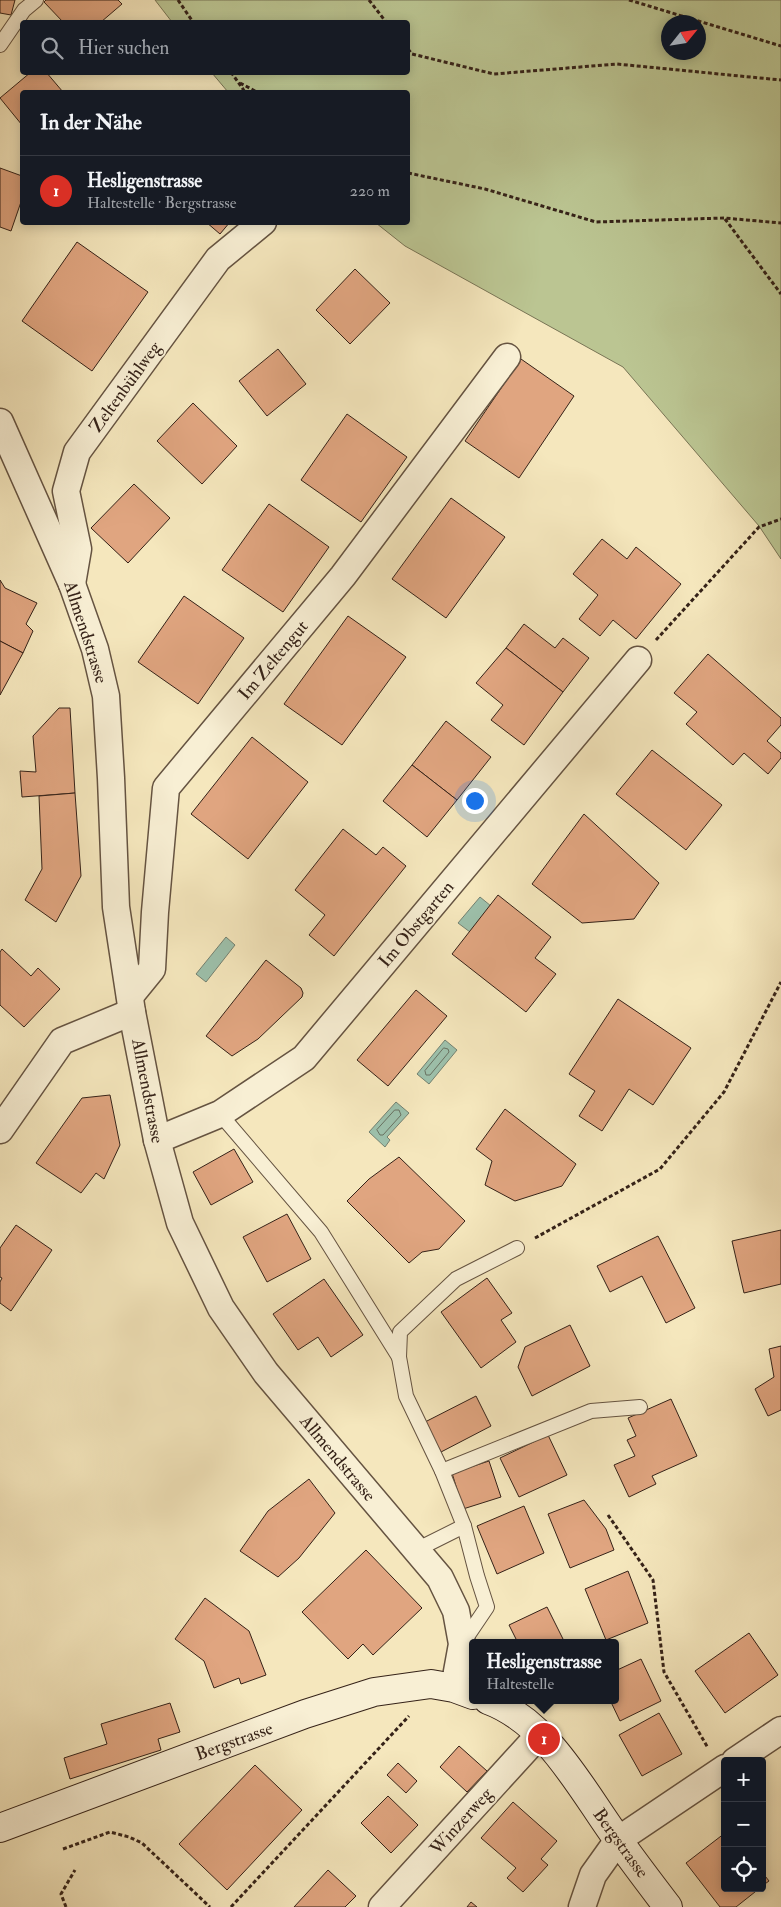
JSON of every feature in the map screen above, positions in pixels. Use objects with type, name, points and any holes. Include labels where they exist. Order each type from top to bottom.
[{"type":"street","name":"Zeltenbühlweg","points":[[72,584],[78,549],[66,491],[77,452],[218,259],[259,225]]},
{"type":"street","name":"Im Zeltengut","points":[[131,1004],[152,969],[166,788],[343,576],[507,357]]},
{"type":"street","name":"Allmendstrasse","points":[[0,422],[72,584],[95,649],[106,696],[116,907],[131,1004],[157,1140],[180,1223],[221,1308],[266,1373],[440,1578],[456,1611],[462,1644],[463,1691]]},
{"type":"street","name":"Im Obstgarten","points":[[157,1140],[220,1114],[304,1058],[638,660]]},
{"type":"street","points":[[0,1130],[62,1041],[131,1004]]},
{"type":"street","name":"Bergstrasse","points":[[0,1828],[305,1714],[374,1692],[431,1684],[463,1691]]},
{"type":"street","name":"Bergstrasse","points":[[496,1704],[517,1715],[540,1734],[565,1764],[668,1907]]},
{"type":"street","points":[[740,1757],[781,1730]]},
{"type":"street","name":"Winzerweg","points":[[382,1907],[540,1734]]},
{"type":"street","points":[[582,1907],[592,1875],[618,1840],[721,1770]]},
{"type":"lane","points":[[0,45],[24,10],[36,0]]},
{"type":"lane","points":[[220,1114],[321,1232],[398,1357]]},
{"type":"lane","points":[[462,1644],[487,1607],[464,1526],[442,1471],[406,1396],[398,1357],[400,1332],[456,1279],[517,1248]]},
{"type":"lane","points":[[442,1471],[591,1411],[640,1407]]},
{"type":"lane","points":[[416,1550],[464,1526]]},
{"type":"path","points":[[178,0],[192,20]]},
{"type":"path","points":[[368,0],[384,20]]},
{"type":"path","points":[[629,0],[781,46]]},
{"type":"path","points":[[410,52],[412,54],[494,74],[617,64],[781,80]]},
{"type":"path","points":[[233,75],[244,90]]},
{"type":"path","points":[[239,83],[253,90]]},
{"type":"path","points":[[410,173],[484,189],[596,222],[724,218],[781,222]]},
{"type":"path","points":[[724,218],[781,294]]},
{"type":"path","points":[[638,660],[759,527],[781,519]]},
{"type":"path","points":[[517,1248],[660,1169],[724,1092],[781,982]]},
{"type":"path","points":[[608,1515],[652,1580],[664,1672],[721,1757]]},
{"type":"path","points":[[231,1907],[413,1711]]},
{"type":"path","points":[[63,1850],[110,1832],[129,1837],[142,1843],[210,1907]]},
{"type":"path","points":[[66,1907],[61,1894],[75,1870]]},
{"type":"shaded area","points":[[155,0],[781,0],[781,559],[759,526],[623,367],[405,246],[379,225],[410,225],[410,90],[226,90],[214,75],[410,75],[410,20],[170,20]]},
{"type":"water","points":[[480,897],[491,906],[470,932],[458,923]]},
{"type":"water","points":[[226,937],[235,945],[206,982],[196,974]]},
{"type":"water","points":[[445,1040],[457,1050],[429,1084],[417,1074]]},
{"type":"water","points":[[396,1102],[409,1113],[387,1137],[390,1140],[385,1147],[369,1132]]},
{"type":"building","points":[[0,0],[15,0],[11,15],[0,13]]},
{"type":"building","points":[[46,0],[118,0],[122,4],[103,20],[61,20],[44,2]]},
{"type":"building","points":[[27,75],[49,75],[61,90],[20,90],[20,123],[0,98]]},
{"type":"building","points":[[0,168],[20,175],[20,205],[11,231],[0,227]]},
{"type":"building","points":[[210,225],[228,225],[220,234]]},
{"type":"building","points":[[77,242],[148,292],[92,371],[22,321]]},
{"type":"building","points":[[355,269],[390,303],[350,344],[316,310]]},
{"type":"building","points":[[278,349],[306,384],[267,416],[239,381]]},
{"type":"building","points":[[521,359],[574,396],[519,478],[465,441]]},
{"type":"building","points":[[193,403],[237,446],[202,484],[157,441]]},
{"type":"building","points":[[347,414],[407,457],[361,522],[301,480]]},
{"type":"building","points":[[134,484],[170,518],[128,563],[91,528]]},
{"type":"building","points":[[451,498],[505,537],[446,618],[392,579]]},
{"type":"building","points":[[269,504],[329,547],[283,612],[222,570]]},
{"type":"building","points":[[602,539],[627,559],[636,547],[681,584],[636,639],[613,620],[600,636],[579,619],[598,595],[573,574]]},
{"type":"building","points":[[0,580],[5,588],[37,603],[26,624],[33,631],[23,653],[0,641]]},
{"type":"building","points":[[184,596],[244,638],[198,704],[138,662]]},
{"type":"building","points":[[348,616],[406,657],[342,745],[284,704]]},
{"type":"building","points":[[524,624],[555,648],[563,638],[589,658],[563,692],[506,648]]},
{"type":"building","points":[[0,641],[23,653],[0,695]]},
{"type":"building","points":[[506,648],[563,692],[524,745],[491,720],[503,705],[476,683]]},
{"type":"building","points":[[708,654],[781,718],[781,725],[767,741],[781,753],[781,758],[768,774],[744,753],[733,765],[686,724],[697,712],[674,693]]},
{"type":"building","points":[[59,708],[70,708],[75,793],[22,797],[20,771],[36,772],[33,736]]},
{"type":"building","points":[[446,721],[491,757],[457,800],[412,765]]},
{"type":"building","points":[[252,737],[308,782],[248,859],[191,814]]},
{"type":"building","points":[[652,750],[722,805],[686,850],[616,794]]},
{"type":"building","points":[[412,765],[457,800],[427,837],[383,801]]},
{"type":"building","points":[[75,793],[81,876],[56,922],[25,900],[42,869],[39,796]]},
{"type":"building","points":[[584,814],[659,883],[634,919],[582,923],[532,884]]},
{"type":"building","points":[[343,829],[376,855],[383,847],[406,866],[334,956],[309,935],[325,915],[295,890]]},
{"type":"building","points":[[498,895],[551,937],[535,958],[556,974],[526,1012],[452,954]]},
{"type":"building","points":[[2,949],[31,976],[38,968],[60,989],[24,1027],[0,1005],[0,952]]},
{"type":"building","points":[[266,960],[301,988],[302,997],[258,1039],[232,1056],[206,1036]]},
{"type":"building","points":[[416,990],[447,1016],[388,1086],[357,1060]]},
{"type":"building","points":[[618,999],[691,1048],[653,1105],[629,1089],[602,1131],[579,1116],[595,1091],[569,1074]]},
{"type":"building","points":[[110,1095],[120,1145],[104,1179],[96,1173],[81,1193],[36,1163],[82,1098]]},
{"type":"building","points":[[505,1109],[576,1164],[562,1186],[515,1201],[485,1185],[492,1161],[476,1149]]},
{"type":"building","points":[[234,1149],[253,1182],[211,1205],[193,1172]]},
{"type":"building","points":[[399,1157],[465,1221],[439,1249],[422,1252],[409,1263],[347,1201],[369,1179]]},
{"type":"building","points":[[287,1214],[311,1259],[267,1282],[243,1237]]},
{"type":"building","points":[[16,1225],[52,1250],[11,1311],[0,1303],[0,1282],[2,1278],[0,1277],[0,1248]]},
{"type":"building","points":[[781,1230],[781,1284],[744,1293],[732,1241]]},
{"type":"building","points":[[658,1236],[695,1308],[666,1323],[642,1276],[610,1292],[597,1266]]},
{"type":"building","points":[[487,1278],[512,1313],[501,1320],[516,1342],[481,1368],[441,1312]]},
{"type":"building","points":[[324,1279],[363,1335],[331,1357],[318,1337],[298,1350],[273,1314]]},
{"type":"building","points":[[570,1325],[590,1366],[532,1396],[518,1367],[525,1347]]},
{"type":"building","points":[[781,1346],[781,1410],[768,1416],[755,1389],[774,1377],[769,1349]]},
{"type":"building","points":[[476,1396],[491,1426],[441,1452],[425,1422]]},
{"type":"building","points":[[671,1399],[697,1456],[652,1476],[656,1484],[629,1497],[614,1465],[635,1456],[627,1440],[636,1436],[628,1418]]},
{"type":"building","points":[[548,1435],[567,1475],[519,1497],[500,1458]]},
{"type":"building","points":[[489,1461],[501,1497],[463,1509],[452,1473]]},
{"type":"building","points":[[309,1479],[335,1513],[299,1558],[278,1577],[240,1551],[268,1511]]},
{"type":"building","points":[[584,1500],[606,1529],[614,1550],[570,1568],[548,1514]]},
{"type":"building","points":[[524,1506],[544,1553],[497,1574],[477,1526]]},
{"type":"building","points":[[366,1550],[422,1608],[373,1655],[363,1644],[348,1659],[302,1612]]},
{"type":"building","points":[[628,1571],[648,1623],[606,1639],[585,1589]]},
{"type":"building","points":[[205,1598],[249,1631],[266,1675],[241,1684],[239,1678],[214,1688],[204,1661],[175,1639]]},
{"type":"building","points":[[547,1607],[563,1639],[516,1639],[509,1625]]},
{"type":"building","points":[[749,1633],[778,1675],[725,1713],[695,1671]]},
{"type":"building","points":[[641,1659],[661,1701],[620,1721],[612,1704],[619,1704],[619,1669]]},
{"type":"building","points":[[170,1703],[180,1732],[158,1739],[161,1750],[70,1779],[64,1758],[107,1744],[101,1724]]},
{"type":"building","points":[[659,1713],[682,1754],[642,1776],[619,1735]]},
{"type":"building","points":[[459,1746],[487,1771],[467,1792],[440,1767]]},
{"type":"building","points":[[398,1763],[417,1781],[406,1793],[387,1775]]},
{"type":"building","points":[[255,1765],[302,1810],[227,1890],[179,1844]]},
{"type":"building","points":[[388,1796],[418,1825],[391,1853],[361,1823]]},
{"type":"building","points":[[513,1802],[557,1841],[541,1859],[548,1865],[523,1892],[507,1878],[516,1868],[481,1838]]},
{"type":"building","points":[[721,1836],[721,1892],[755,1892],[736,1907],[720,1907],[686,1863]]},
{"type":"building","points":[[328,1870],[356,1896],[345,1907],[294,1907]]},
{"type":"building","points":[[471,1902],[477,1907],[467,1907]]},
{"type":"place","name":"Hesligenstrasse","points":[[544,1739]]}]
